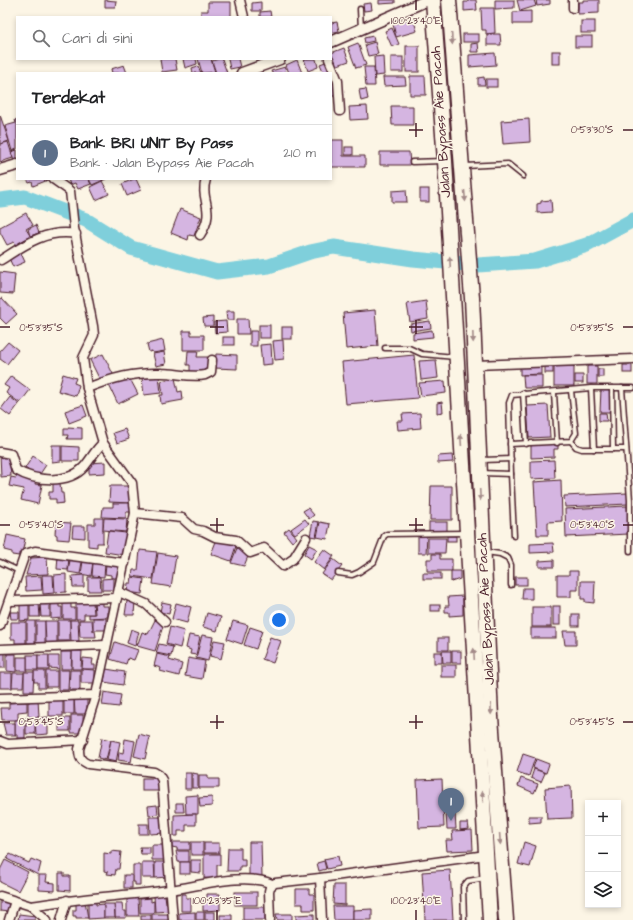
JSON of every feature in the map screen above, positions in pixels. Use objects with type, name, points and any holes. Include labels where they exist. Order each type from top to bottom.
[{"type":"highway","name":"Jalan Bypass Aie Pacah","points":[[433,0],[445,161],[490,920]]},
{"type":"highway","name":"Jalan Bypass Aie Pacah","points":[[449,0],[472,298],[478,467],[491,716],[506,920]]},
{"type":"street","points":[[240,0],[244,16]]},
{"type":"street","points":[[332,42],[428,0]]},
{"type":"street","points":[[244,72],[260,62],[273,60]]},
{"type":"street","points":[[329,60],[338,81],[340,111]]},
{"type":"street","points":[[0,170],[16,165]]},
{"type":"street","points":[[55,180],[68,188],[72,199],[75,231],[94,330],[94,335],[84,353],[87,388],[103,443],[132,483],[134,513],[125,563],[96,695],[79,757],[82,762],[88,764],[154,772],[159,775],[162,780],[173,920]]},
{"type":"street","points":[[200,235],[208,221],[205,188],[206,180]]},
{"type":"street","points":[[0,260],[42,236],[75,231]]},
{"type":"street","points":[[474,365],[633,359]]},
{"type":"street","points":[[87,388],[121,376],[132,374],[161,373],[205,376],[211,372],[212,360]]},
{"type":"street","points":[[0,452],[11,454],[16,470],[20,472],[41,479],[68,477],[83,468],[94,451],[103,443]]},
{"type":"street","points":[[134,513],[182,518],[194,529],[203,531],[215,537],[236,540],[250,553],[264,548],[283,566],[293,559],[306,538]]},
{"type":"street","points":[[0,626],[10,601],[25,554],[30,551],[125,563]]},
{"type":"street","points":[[10,601],[118,595],[146,604],[165,622]]},
{"type":"street","points":[[0,649],[106,645]]},
{"type":"street","points":[[0,698],[96,695]]},
{"type":"street","points":[[0,741],[8,744],[83,740]]},
{"type":"street","points":[[31,906],[67,900],[170,890],[231,880],[263,881],[272,884],[486,855]]},
{"type":"street","points":[[320,878],[322,920]]},
{"type":"street","points":[[270,920],[269,891],[272,884]]},
{"type":"street","points":[[0,896],[31,906],[47,920]]},
{"type":"street","points":[[61,920],[67,900]]},
{"type":"street","points":[[9,920],[15,901]]},
{"type":"lane","points":[[360,9],[361,29]]},
{"type":"lane","points":[[412,162],[445,161]]},
{"type":"lane","points":[[462,166],[508,164],[523,176]]},
{"type":"lane","points":[[385,348],[409,348],[422,354],[456,357]]},
{"type":"lane","points":[[514,536],[510,444],[510,398],[514,394],[523,393],[554,393],[591,388],[633,388]]},
{"type":"lane","points":[[591,388],[594,449]]},
{"type":"lane","points":[[612,388],[613,449]]},
{"type":"lane","points":[[622,388],[630,500],[630,551]]},
{"type":"lane","points":[[571,391],[576,433],[572,441]]},
{"type":"lane","points":[[523,393],[526,444]]},
{"type":"lane","points":[[554,393],[557,443]]},
{"type":"lane","points":[[572,441],[578,448],[626,449]]},
{"type":"lane","points":[[510,444],[557,443],[572,441]]},
{"type":"lane","points":[[478,467],[511,459]]},
{"type":"lane","points":[[478,467],[511,474]]},
{"type":"lane","points":[[338,573],[352,575],[374,562],[384,536],[387,534],[468,533]]},
{"type":"lane","points":[[483,552],[500,554],[508,558],[511,565],[511,585]]},
{"type":"lane","points":[[0,562],[19,572]]},
{"type":"lane","points":[[464,920],[463,887],[468,881],[488,878]]},
{"type":"building","points":[[105,0],[116,1],[115,7],[105,7]]},
{"type":"building","points":[[379,0],[395,0],[395,3],[379,4]]},
{"type":"building","points":[[468,0],[476,0],[477,10],[464,11],[464,2],[468,2]]},
{"type":"building","points":[[495,0],[514,0],[514,8],[495,9]]},
{"type":"building","points":[[517,0],[534,0],[536,6],[520,11]]},
{"type":"building","points":[[536,0],[550,0],[550,4],[537,6]]},
{"type":"building","points":[[583,0],[599,0],[599,13],[578,14],[578,2],[583,2]]},
{"type":"building","points":[[208,2],[231,2],[231,16],[201,16],[201,11],[208,11]]},
{"type":"building","points":[[261,2],[261,11],[252,11],[252,3]]},
{"type":"building","points":[[371,3],[372,10],[364,11],[363,4]]},
{"type":"building","points":[[481,8],[494,8],[495,33],[486,34],[486,30],[482,30]]},
{"type":"building","points":[[270,11],[271,16],[260,16],[260,12]]},
{"type":"building","points":[[531,11],[531,24],[513,24],[513,12]]},
{"type":"building","points":[[413,18],[417,31],[396,37],[393,24]]},
{"type":"building","points":[[581,21],[595,21],[595,33],[581,33]]},
{"type":"building","points":[[337,22],[339,31],[332,33],[332,23]]},
{"type":"building","points":[[392,28],[399,44],[392,47],[385,31]]},
{"type":"building","points":[[463,34],[479,34],[479,42],[463,42]]},
{"type":"building","points":[[487,34],[500,34],[501,45],[487,45]]},
{"type":"building","points":[[373,36],[374,41],[365,43],[364,38]]},
{"type":"building","points":[[575,36],[592,36],[592,47],[575,47]]},
{"type":"building","points":[[375,42],[378,54],[368,56],[365,45]]},
{"type":"building","points":[[358,43],[366,65],[356,68],[348,47]]},
{"type":"building","points":[[478,43],[479,52],[471,52],[471,44]]},
{"type":"building","points":[[406,46],[419,46],[419,72],[406,72]]},
{"type":"building","points":[[344,48],[349,61],[335,66],[332,53]]},
{"type":"building","points":[[552,51],[560,51],[560,64],[552,64]]},
{"type":"building","points":[[495,53],[496,65],[469,67],[469,55]]},
{"type":"building","points":[[383,56],[384,75],[375,76],[374,57]]},
{"type":"building","points":[[391,57],[403,57],[403,72],[391,72]]},
{"type":"building","points":[[160,60],[175,60],[177,70],[162,72]]},
{"type":"building","points":[[183,60],[196,60],[197,64],[185,68]]},
{"type":"building","points":[[198,60],[211,60],[215,72],[202,72]]},
{"type":"building","points":[[222,60],[227,72],[216,72],[212,61]]},
{"type":"building","points":[[228,60],[238,60],[240,67],[230,69]]},
{"type":"building","points":[[297,60],[302,72],[289,72],[286,65]]},
{"type":"building","points":[[304,60],[316,60],[318,67],[308,71]]},
{"type":"building","points":[[328,61],[334,75],[332,76],[332,72],[324,72],[320,64]]},
{"type":"building","points":[[124,65],[127,72],[112,72],[111,69]]},
{"type":"building","points":[[198,66],[201,72],[193,72],[192,68]]},
{"type":"building","points":[[285,67],[286,72],[272,72]]},
{"type":"building","points":[[364,67],[374,67],[375,86],[366,86]]},
{"type":"building","points":[[410,76],[425,76],[426,95],[410,95]]},
{"type":"building","points":[[383,77],[405,77],[406,85],[384,86]]},
{"type":"building","points":[[484,77],[485,85],[478,85],[478,78]]},
{"type":"building","points":[[486,79],[497,79],[497,87],[486,87]]},
{"type":"building","points":[[334,83],[338,94],[332,97],[332,84]]},
{"type":"building","points":[[366,89],[368,99],[361,101],[359,90]]},
{"type":"building","points":[[367,106],[368,119],[350,120],[349,107]]},
{"type":"building","points":[[391,106],[413,106],[413,125],[392,125]]},
{"type":"building","points":[[0,115],[9,141],[0,144]]},
{"type":"building","points":[[529,119],[530,142],[503,144],[501,121]]},
{"type":"building","points":[[16,123],[16,149],[12,151],[5,126]]},
{"type":"building","points":[[332,140],[343,140],[343,156],[365,156],[365,167],[332,167]]},
{"type":"building","points":[[8,142],[13,158],[0,162],[0,144]]},
{"type":"building","points":[[345,147],[353,147],[353,155],[345,155]]},
{"type":"building","points":[[16,150],[16,160],[14,161],[11,152]]},
{"type":"building","points":[[380,152],[409,152],[410,165],[380,165]]},
{"type":"building","points":[[28,180],[48,180],[33,186],[32,182],[29,183]]},
{"type":"building","points":[[68,180],[89,180],[91,184],[78,189],[75,183],[70,185]]},
{"type":"building","points":[[90,180],[104,180],[92,185]]},
{"type":"building","points":[[132,180],[136,180],[141,190],[127,196],[122,184]]},
{"type":"building","points":[[102,181],[109,194],[96,200],[90,187]]},
{"type":"building","points":[[420,189],[429,189],[429,202],[420,202]]},
{"type":"building","points":[[406,190],[407,202],[392,202],[392,191]]},
{"type":"building","points":[[551,200],[552,212],[537,213],[537,204],[541,203],[541,201]]},
{"type":"building","points":[[180,209],[201,217],[194,236],[189,235],[188,240],[171,233]]},
{"type":"building","points":[[26,213],[33,225],[26,229],[31,237],[24,240],[25,243],[17,247],[14,242],[7,245],[0,232],[0,227]]},
{"type":"building","points":[[36,225],[39,233],[30,236],[28,229]]},
{"type":"building","points":[[20,251],[25,262],[13,267],[8,256]]},
{"type":"building","points":[[0,272],[15,274],[13,294],[0,293]]},
{"type":"building","points":[[2,298],[17,314],[6,324],[0,318],[0,299]]},
{"type":"building","points":[[426,301],[428,319],[410,322],[407,304]]},
{"type":"building","points":[[375,310],[378,346],[346,349],[343,313]]},
{"type":"building","points":[[226,311],[234,311],[234,320],[227,320]]},
{"type":"building","points":[[213,317],[213,326],[204,326],[203,318]]},
{"type":"building","points":[[237,319],[248,319],[249,334],[237,334]]},
{"type":"building","points":[[226,321],[227,332],[215,333],[214,322]]},
{"type":"building","points":[[430,321],[431,328],[411,331],[410,324]]},
{"type":"building","points":[[259,325],[270,325],[270,338],[259,338]]},
{"type":"building","points":[[282,327],[292,327],[292,339],[282,339]]},
{"type":"building","points":[[432,330],[433,337],[413,339],[413,333]]},
{"type":"building","points":[[183,331],[191,331],[191,335],[204,335],[204,350],[183,350]]},
{"type":"building","points":[[250,331],[257,331],[257,346],[250,346]]},
{"type":"building","points":[[223,337],[234,337],[234,345],[223,345]]},
{"type":"building","points":[[163,340],[165,351],[153,353],[152,351],[149,352],[147,344]]},
{"type":"building","points":[[283,340],[284,359],[275,360],[273,341]]},
{"type":"building","points":[[8,342],[18,350],[7,364],[0,359],[0,351]]},
{"type":"building","points":[[271,344],[272,364],[262,365],[260,345]]},
{"type":"building","points":[[188,351],[198,351],[197,357],[208,357],[207,370],[204,370],[204,373],[190,372],[190,365],[187,365]]},
{"type":"building","points":[[164,352],[166,364],[156,366],[153,354]]},
{"type":"building","points":[[103,354],[113,374],[100,380],[90,360]]},
{"type":"building","points":[[216,354],[237,355],[237,369],[215,368]]},
{"type":"building","points":[[414,355],[418,398],[346,404],[342,362]]},
{"type":"building","points":[[436,360],[438,378],[421,380],[419,361]]},
{"type":"building","points":[[623,365],[632,365],[632,373],[623,373]]},
{"type":"building","points":[[520,366],[541,366],[541,374],[520,375]]},
{"type":"building","points":[[545,366],[553,366],[553,373],[545,373]]},
{"type":"building","points":[[554,366],[574,366],[574,386],[554,386]]},
{"type":"building","points":[[587,366],[597,366],[597,384],[587,384]]},
{"type":"building","points":[[598,369],[603,369],[603,377],[598,377]]},
{"type":"building","points":[[63,374],[76,378],[74,383],[79,385],[76,396],[58,391]]},
{"type":"building","points":[[128,375],[138,394],[118,404],[109,385]]},
{"type":"building","points":[[523,375],[542,375],[542,388],[524,388]]},
{"type":"building","points":[[575,375],[583,375],[583,383],[575,383]]},
{"type":"building","points":[[11,376],[30,390],[20,403],[6,393],[9,388],[4,385]]},
{"type":"building","points":[[159,376],[161,393],[144,395],[142,378]]},
{"type":"building","points":[[175,378],[178,392],[182,391],[183,400],[161,404],[160,395],[163,395],[161,381]]},
{"type":"building","points":[[445,381],[446,393],[421,396],[419,383]]},
{"type":"building","points":[[601,389],[611,389],[611,412],[600,412]]},
{"type":"building","points":[[10,397],[19,404],[10,416],[1,409]]},
{"type":"building","points":[[442,402],[443,412],[437,413],[437,403]]},
{"type":"building","points":[[83,405],[87,416],[69,423],[65,411]]},
{"type":"building","points":[[548,405],[550,437],[529,438],[527,406]]},
{"type":"building","points":[[420,413],[421,428],[398,430],[397,421],[403,421],[402,414]]},
{"type":"building","points":[[599,413],[606,413],[607,421],[599,421]]},
{"type":"building","points":[[68,427],[82,428],[82,439],[67,439],[68,435],[64,435],[64,429],[68,429]]},
{"type":"building","points":[[125,429],[129,439],[117,443],[113,433]]},
{"type":"building","points":[[558,444],[558,449],[554,449],[554,457],[531,458],[531,445]]},
{"type":"building","points":[[52,445],[61,445],[61,461],[52,462]]},
{"type":"building","points":[[62,446],[79,447],[79,461],[62,461]]},
{"type":"building","points":[[9,453],[11,476],[1,477],[0,454]]},
{"type":"building","points":[[452,455],[453,462],[438,463],[438,456]]},
{"type":"building","points":[[33,456],[46,465],[38,477],[25,468]]},
{"type":"building","points":[[554,460],[555,478],[531,479],[531,461]]},
{"type":"building","points":[[105,462],[105,473],[89,474],[89,463]]},
{"type":"building","points":[[17,474],[36,478],[35,484],[42,485],[38,504],[21,500],[24,489],[9,486],[11,477],[16,478]]},
{"type":"building","points":[[561,480],[562,521],[548,522],[548,535],[537,535],[534,482]]},
{"type":"building","points":[[53,483],[60,483],[64,503],[56,504],[56,499],[49,499],[49,492],[53,492]]},
{"type":"building","points":[[110,486],[131,486],[131,503],[109,502]]},
{"type":"building","points":[[431,486],[452,486],[452,520],[430,520]]},
{"type":"building","points":[[628,493],[628,504],[565,507],[564,496]]},
{"type":"building","points":[[113,503],[131,503],[131,512],[126,512],[126,518],[102,517],[103,507],[113,507]]},
{"type":"building","points":[[627,506],[629,534],[566,537],[565,509]]},
{"type":"building","points":[[308,508],[314,515],[309,519],[303,511]]},
{"type":"building","points":[[95,518],[103,518],[103,543],[97,543],[97,547],[88,546],[88,524],[95,524]]},
{"type":"building","points":[[104,518],[127,519],[126,532],[103,530]]},
{"type":"building","points":[[305,519],[309,524],[295,534],[291,529]]},
{"type":"building","points":[[313,521],[319,522],[316,537],[310,536]]},
{"type":"building","points":[[56,522],[71,523],[69,540],[57,539],[57,535],[55,534]]},
{"type":"building","points":[[320,522],[330,524],[327,539],[317,537]]},
{"type":"building","points":[[429,522],[447,522],[447,532],[429,532]]},
{"type":"building","points":[[73,526],[85,526],[85,538],[72,537]]},
{"type":"building","points":[[289,528],[297,538],[292,542],[284,532]]},
{"type":"building","points":[[108,531],[126,533],[124,555],[105,552]]},
{"type":"building","points":[[7,535],[25,539],[22,554],[19,553],[19,556],[12,555],[12,552],[4,550]]},
{"type":"building","points":[[418,536],[427,536],[426,553],[418,553]]},
{"type":"building","points":[[447,536],[456,536],[456,541],[447,541]]},
{"type":"building","points":[[428,538],[446,538],[445,553],[428,553]]},
{"type":"building","points":[[217,539],[236,546],[231,561],[211,554]]},
{"type":"building","points":[[553,543],[554,552],[530,553],[530,544]]},
{"type":"building","points":[[309,545],[317,549],[311,559],[304,554]]},
{"type":"building","points":[[237,548],[249,554],[244,566],[231,563]]},
{"type":"building","points":[[324,549],[334,556],[324,570],[314,562]]},
{"type":"building","points":[[140,550],[157,552],[153,579],[132,576],[133,570],[138,570]]},
{"type":"building","points":[[158,553],[176,556],[171,587],[153,584]]},
{"type":"building","points":[[432,554],[440,554],[440,559],[452,559],[452,571],[427,571],[427,559],[432,559]]},
{"type":"building","points":[[58,555],[69,556],[68,570],[57,569]]},
{"type":"building","points":[[47,557],[48,574],[26,575],[31,558]]},
{"type":"building","points":[[333,559],[342,566],[331,580],[322,574]]},
{"type":"building","points":[[70,560],[82,562],[80,574],[68,572]]},
{"type":"building","points":[[554,560],[554,567],[539,567],[539,561]]},
{"type":"building","points":[[83,561],[93,562],[91,576],[81,574]]},
{"type":"building","points":[[93,563],[105,564],[104,577],[92,576]]},
{"type":"building","points":[[106,564],[120,565],[119,578],[111,578],[111,575],[105,574]]},
{"type":"building","points":[[451,571],[460,571],[460,579],[451,582]]},
{"type":"building","points":[[569,571],[578,571],[578,590],[571,590],[571,597],[557,597],[557,575],[569,575]]},
{"type":"building","points":[[423,573],[441,573],[441,579],[423,579]]},
{"type":"building","points":[[66,574],[66,592],[55,593],[54,575]]},
{"type":"building","points":[[42,575],[53,575],[54,593],[43,594]]},
{"type":"building","points":[[84,575],[84,587],[73,587],[72,576]]},
{"type":"building","points":[[41,576],[42,590],[26,591],[25,577]]},
{"type":"building","points":[[88,577],[100,577],[101,591],[88,591]]},
{"type":"building","points":[[132,577],[144,579],[142,594],[127,592],[128,583],[131,583]]},
{"type":"building","points":[[515,577],[527,577],[527,585],[515,585]]},
{"type":"building","points":[[114,578],[114,590],[102,590],[102,579]]},
{"type":"building","points":[[581,581],[595,581],[594,603],[585,602],[585,599],[581,599]]},
{"type":"building","points":[[523,588],[532,588],[532,599],[522,599]]},
{"type":"building","points":[[463,596],[463,615],[449,616],[449,612],[445,612],[445,606],[449,606],[448,597]]},
{"type":"building","points":[[94,601],[102,601],[102,606],[108,606],[108,617],[89,618],[89,614],[95,614]]},
{"type":"building","points":[[127,601],[135,601],[134,615],[125,615]]},
{"type":"building","points":[[93,602],[94,614],[84,614],[84,619],[76,619],[76,603]]},
{"type":"building","points":[[162,602],[171,604],[169,614],[160,612]]},
{"type":"building","points":[[40,603],[50,603],[50,617],[41,617]]},
{"type":"building","points":[[51,603],[59,603],[59,607],[62,607],[62,618],[51,619]]},
{"type":"building","points":[[63,603],[71,603],[71,608],[75,608],[75,619],[63,619]]},
{"type":"building","points":[[176,603],[191,607],[187,623],[172,619]]},
{"type":"building","points":[[20,604],[29,604],[29,620],[20,621]]},
{"type":"building","points":[[30,604],[39,604],[40,617],[30,617]]},
{"type":"building","points":[[430,605],[440,605],[440,611],[430,611]]},
{"type":"building","points":[[553,606],[560,606],[560,625],[553,625]]},
{"type":"building","points":[[532,607],[551,607],[551,627],[532,627]]},
{"type":"building","points":[[10,612],[19,612],[19,619],[11,619]]},
{"type":"building","points":[[207,613],[221,617],[217,631],[203,627]]},
{"type":"building","points":[[572,614],[579,614],[579,626],[572,626]]},
{"type":"building","points":[[93,618],[106,618],[106,630],[93,630]]},
{"type":"building","points":[[58,620],[70,620],[70,641],[58,641]]},
{"type":"building","points":[[70,620],[78,620],[79,641],[71,641]]},
{"type":"building","points":[[79,620],[92,620],[93,631],[95,631],[96,637],[80,637]]},
{"type":"building","points":[[155,620],[164,623],[155,651],[137,646],[142,632],[148,634]]},
{"type":"building","points":[[27,621],[35,621],[35,643],[27,643]]},
{"type":"building","points":[[36,621],[45,621],[45,643],[36,643]]},
{"type":"building","points":[[45,621],[57,621],[57,643],[46,643]]},
{"type":"building","points":[[233,621],[248,625],[242,644],[227,639]]},
{"type":"building","points":[[11,622],[26,622],[26,643],[15,643],[15,639],[11,639]]},
{"type":"building","points":[[170,627],[184,631],[180,648],[166,644]]},
{"type":"building","points":[[250,627],[262,631],[256,649],[244,645]]},
{"type":"building","points":[[531,628],[556,628],[556,638],[531,638]]},
{"type":"building","points":[[131,629],[139,632],[135,646],[127,643]]},
{"type":"building","points":[[563,631],[576,631],[576,645],[565,645]]},
{"type":"building","points":[[189,635],[200,637],[196,655],[190,654],[191,650],[186,648]]},
{"type":"building","points":[[202,635],[213,637],[208,661],[196,658]]},
{"type":"building","points":[[270,637],[281,641],[273,663],[262,659]]},
{"type":"building","points":[[438,638],[448,638],[448,650],[438,650]]},
{"type":"building","points":[[214,640],[225,642],[221,659],[210,656]]},
{"type":"building","points":[[115,642],[138,650],[134,660],[128,658],[126,664],[110,659]]},
{"type":"building","points":[[159,644],[173,647],[171,656],[156,653]]},
{"type":"building","points":[[72,651],[82,651],[81,669],[72,669]]},
{"type":"building","points":[[442,651],[451,651],[451,663],[443,663]]},
{"type":"building","points":[[452,651],[461,651],[461,663],[452,663]]},
{"type":"building","points":[[61,652],[72,652],[71,669],[61,669]]},
{"type":"building","points":[[434,652],[442,652],[442,663],[434,663]]},
{"type":"building","points":[[0,653],[5,653],[5,668],[0,668]]},
{"type":"building","points":[[7,654],[16,654],[16,672],[7,671]]},
{"type":"building","points":[[157,654],[170,657],[169,660],[182,664],[179,676],[160,671],[161,668],[154,666]]},
{"type":"building","points":[[27,655],[38,655],[38,670],[27,670]]},
{"type":"building","points":[[38,655],[49,655],[49,670],[38,670]]},
{"type":"building","points":[[49,656],[59,656],[59,669],[49,668]]},
{"type":"building","points":[[17,657],[27,657],[27,671],[17,671]]},
{"type":"building","points":[[83,658],[93,659],[92,665],[95,665],[95,669],[82,669]]},
{"type":"building","points":[[188,658],[205,661],[202,679],[185,676]]},
{"type":"building","points":[[441,665],[456,665],[456,677],[441,677]]},
{"type":"building","points":[[81,669],[95,670],[95,683],[81,683]]},
{"type":"building","points":[[106,669],[125,672],[123,685],[104,682]]},
{"type":"building","points":[[58,670],[69,670],[68,690],[58,690]]},
{"type":"building","points":[[70,670],[80,670],[80,690],[69,690]]},
{"type":"building","points":[[34,671],[45,671],[45,688],[38,688],[38,682],[34,682]]},
{"type":"building","points":[[46,671],[57,671],[57,687],[46,687]]},
{"type":"building","points":[[24,672],[34,672],[33,691],[24,691]]},
{"type":"building","points":[[0,673],[12,673],[12,688],[0,688]]},
{"type":"building","points":[[13,673],[24,673],[23,687],[12,687]]},
{"type":"building","points":[[104,692],[121,695],[119,707],[102,705]]},
{"type":"building","points":[[74,697],[87,697],[87,714],[75,714]]},
{"type":"building","points":[[49,698],[63,698],[63,716],[49,716]]},
{"type":"building","points":[[30,699],[38,699],[39,717],[28,717],[28,702],[30,702]]},
{"type":"building","points":[[64,699],[74,699],[74,714],[64,714]]},
{"type":"building","points":[[27,702],[27,711],[18,712],[18,720],[2,720],[1,708],[9,708],[9,703]]},
{"type":"building","points":[[71,715],[83,715],[84,733],[71,733]]},
{"type":"building","points":[[48,717],[48,734],[36,735],[35,718]]},
{"type":"building","points":[[26,718],[35,718],[35,734],[26,734]]},
{"type":"building","points":[[59,718],[70,718],[70,731],[59,731]]},
{"type":"building","points":[[15,720],[25,720],[25,738],[17,738],[17,735],[15,735]]},
{"type":"building","points":[[3,723],[15,723],[15,735],[6,735]]},
{"type":"building","points":[[139,734],[150,737],[145,759],[134,756]]},
{"type":"building","points":[[102,738],[111,740],[106,760],[98,758]]},
{"type":"building","points":[[125,739],[135,741],[131,762],[118,760],[119,752],[123,753]]},
{"type":"building","points":[[111,740],[120,742],[116,762],[107,760]]},
{"type":"building","points":[[523,754],[535,758],[529,776],[517,772]]},
{"type":"building","points":[[536,759],[549,764],[546,773],[533,768]]},
{"type":"building","points":[[534,769],[545,773],[541,782],[531,778]]},
{"type":"building","points":[[185,773],[191,773],[191,789],[185,789]]},
{"type":"building","points":[[192,773],[198,774],[198,788],[192,788]]},
{"type":"building","points":[[199,775],[208,775],[208,779],[219,779],[219,788],[199,788]]},
{"type":"building","points":[[142,778],[160,778],[160,791],[142,791]]},
{"type":"building","points":[[521,778],[538,784],[534,793],[518,786]]},
{"type":"building","points":[[442,779],[444,827],[419,828],[417,780]]},
{"type":"building","points":[[571,786],[572,818],[547,819],[545,788]]},
{"type":"building","points":[[198,795],[198,814],[186,814],[185,796]]},
{"type":"building","points":[[212,797],[212,806],[200,807],[199,798]]},
{"type":"building","points":[[176,803],[183,803],[184,812],[176,812]]},
{"type":"building","points":[[157,805],[158,814],[149,815],[148,806]]},
{"type":"building","points":[[446,813],[455,813],[456,829],[447,829]]},
{"type":"building","points":[[196,814],[196,825],[186,825],[186,831],[178,831],[178,836],[174,836],[174,815]]},
{"type":"building","points":[[529,816],[541,816],[541,822],[529,823]]},
{"type":"building","points":[[149,817],[163,817],[164,833],[150,834]]},
{"type":"building","points":[[460,823],[468,823],[469,829],[460,830]]},
{"type":"building","points":[[139,824],[148,824],[148,834],[139,834]]},
{"type":"building","points":[[472,830],[473,850],[447,851],[446,840],[453,840],[452,831]]},
{"type":"building","points":[[172,842],[190,842],[190,850],[177,850],[177,848],[172,847]]},
{"type":"building","points":[[191,842],[203,842],[203,855],[191,855]]},
{"type":"building","points":[[249,842],[261,842],[262,877],[249,877]]},
{"type":"building","points":[[524,842],[536,846],[530,867],[518,864]]},
{"type":"building","points":[[204,843],[219,843],[219,853],[204,853]]},
{"type":"building","points":[[152,845],[163,845],[163,851],[166,851],[166,860],[152,860]]},
{"type":"building","points":[[140,847],[150,847],[150,854],[141,854]]},
{"type":"building","points":[[228,848],[241,848],[241,859],[245,859],[245,866],[240,866],[240,871],[227,871]]},
{"type":"building","points":[[111,851],[121,852],[119,869],[116,869],[115,875],[107,874],[108,872],[104,871],[104,853],[111,854]]},
{"type":"building","points":[[176,851],[189,851],[189,862],[178,862]]},
{"type":"building","points":[[10,854],[29,863],[31,859],[41,863],[38,875],[7,859]]},
{"type":"building","points":[[204,854],[220,854],[220,865],[217,865],[217,879],[204,878]]},
{"type":"building","points":[[338,856],[340,866],[327,869],[324,859]]},
{"type":"building","points":[[5,860],[28,872],[18,891],[0,882],[0,870]]},
{"type":"building","points":[[191,860],[201,860],[201,873],[191,872]]},
{"type":"building","points":[[324,861],[326,869],[319,871],[317,863]]},
{"type":"building","points":[[142,862],[154,862],[155,878],[142,878]]},
{"type":"building","points":[[155,862],[167,862],[167,877],[155,878]]},
{"type":"building","points":[[180,862],[190,862],[190,874],[180,874]]},
{"type":"building","points":[[133,865],[140,865],[140,885],[135,885],[135,882],[133,882]]},
{"type":"building","points":[[450,870],[453,920],[425,920],[422,872]]},
{"type":"building","points":[[59,873],[64,873],[64,876],[70,876],[70,891],[59,890]]},
{"type":"building","points":[[39,875],[47,875],[46,882],[55,883],[55,891],[39,890]]},
{"type":"building","points":[[124,875],[132,875],[132,888],[124,888]]},
{"type":"building","points":[[334,885],[345,885],[345,905],[333,904]]},
{"type":"building","points":[[296,889],[309,889],[309,894],[314,894],[314,910],[303,910],[303,904],[296,904]]},
{"type":"building","points":[[235,892],[257,892],[257,905],[235,905]]},
{"type":"building","points":[[181,894],[186,894],[186,898],[191,898],[191,911],[181,911]]},
{"type":"building","points":[[207,894],[220,894],[220,910],[203,911],[203,900],[207,900]]},
{"type":"building","points":[[165,895],[166,903],[170,903],[170,911],[155,912],[154,896]]},
{"type":"building","points":[[127,898],[138,898],[139,916],[127,916]]},
{"type":"building","points":[[151,898],[151,902],[154,901],[154,913],[140,913],[140,899]]},
{"type":"building","points":[[0,899],[10,901],[8,912],[0,911]]},
{"type":"building","points":[[88,900],[96,900],[96,905],[104,904],[104,918],[88,919]]},
{"type":"building","points":[[79,901],[85,901],[88,918],[76,918],[76,916],[73,916],[73,910],[76,910],[76,904],[79,904]]},
{"type":"building","points":[[115,903],[122,903],[123,911],[126,911],[126,918],[115,918]]},
{"type":"building","points":[[104,904],[114,904],[115,918],[104,918]]},
{"type":"building","points":[[333,906],[353,906],[353,920],[334,920]]},
{"type":"building","points":[[243,907],[265,907],[265,920],[243,920]]},
{"type":"building","points":[[372,909],[372,920],[353,920],[353,910]]},
{"type":"building","points":[[195,912],[195,920],[179,920],[179,913]]},
{"type":"building","points":[[196,912],[204,912],[204,920],[196,920]]},
{"type":"building","points":[[205,912],[215,912],[215,920],[205,920]]},
{"type":"building","points":[[19,914],[35,916],[35,920],[18,920]]},
{"type":"building","points":[[152,914],[170,914],[170,920],[152,920]]},
{"type":"building","points":[[276,914],[292,914],[292,920],[277,920]]},
{"type":"building","points":[[314,914],[314,920],[296,920],[296,915]]},
{"type":"building","points":[[141,915],[151,915],[151,920],[141,920]]},
{"type":"building","points":[[220,915],[232,915],[232,920],[220,920]]},
{"type":"waterway","points":[[0,200],[25,197],[86,220],[131,248],[217,272],[269,266],[310,252],[334,247],[413,259],[478,265],[535,261],[587,245],[633,220]]},
{"type":"place","name":"Bank BRI UNIT By Pass","points":[[451,821]]}]
